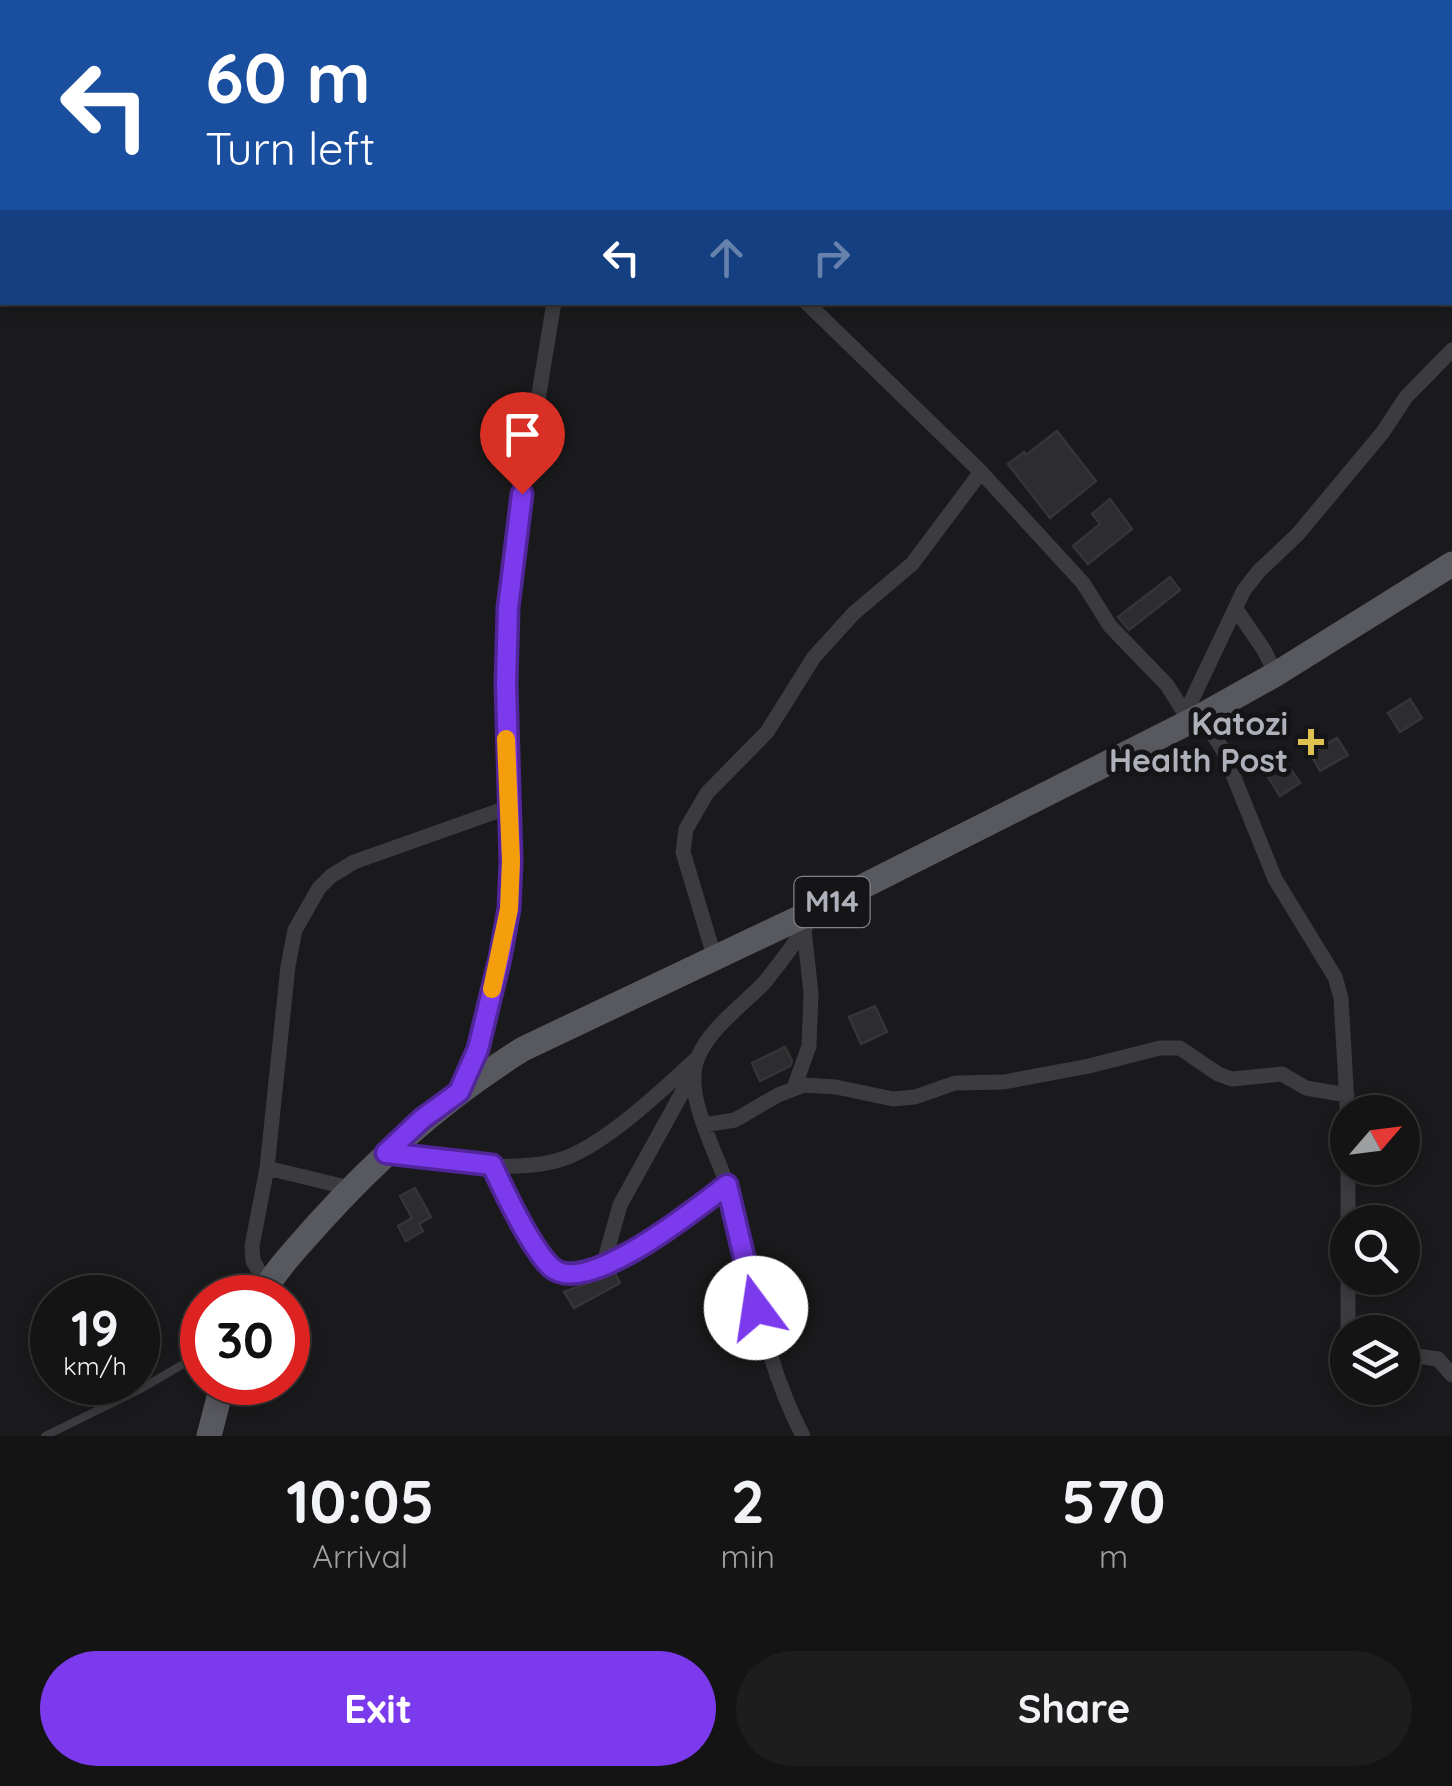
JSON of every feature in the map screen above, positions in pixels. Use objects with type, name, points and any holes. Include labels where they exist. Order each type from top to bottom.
[{"type":"main road","name":"M14","points":[[277,1275],[350,1188],[422,1119],[523,1049],[810,919],[1276,674],[1452,564]]},
{"type":"main road","points":[[209,1436],[217,1405]]},
{"type":"street","points":[[459,1092],[470,1073],[482,1034],[509,909],[508,608],[554,305]]},
{"type":"street","points":[[704,1125],[735,1120],[804,1085],[836,1086],[880,1098],[915,1097],[955,1083],[1004,1082],[1152,1049],[1180,1048],[1232,1079],[1282,1074],[1306,1088],[1346,1095],[1342,998],[1335,977],[1276,879],[1223,750],[1110,626],[1082,583],[981,472],[809,305]]},
{"type":"street","points":[[1192,716],[1244,590],[1259,570],[1298,534],[1382,432],[1406,396],[1452,350]]},
{"type":"street","points":[[715,959],[683,852],[693,814],[707,793],[767,732],[814,656],[854,613],[904,573],[981,472]]},
{"type":"street","points":[[1236,609],[1276,674]]},
{"type":"street","points":[[259,1275],[252,1253],[267,1168],[288,966],[298,920],[331,876],[354,862],[509,807]]},
{"type":"street","points":[[603,1266],[620,1206],[695,1066],[721,1026],[782,961],[810,919]]},
{"type":"street","points":[[794,1088],[809,1046],[810,919]]},
{"type":"street","points":[[695,1066],[704,1125],[727,1185],[756,1308],[784,1393],[804,1436]]},
{"type":"street","points":[[386,1153],[492,1165],[554,1162],[580,1152],[695,1066]]},
{"type":"street","points":[[492,1165],[514,1210],[550,1267],[571,1275],[603,1266],[666,1231],[727,1185]]},
{"type":"street","points":[[267,1168],[350,1188]]},
{"type":"street","points":[[1420,1356],[1438,1359],[1452,1376]]},
{"type":"lane","points":[[45,1436],[180,1366]]},
{"type":"building","points":[[1057,431],[1096,481],[1050,518],[1008,464]]},
{"type":"building","points":[[1110,499],[1132,529],[1088,564],[1073,546],[1100,524],[1092,514]]},
{"type":"building","points":[[1170,577],[1180,590],[1129,630],[1118,617]]},
{"type":"building","points":[[1410,699],[1422,718],[1400,732],[1388,713]]},
{"type":"building","points":[[1337,738],[1348,755],[1320,771],[1310,753]]},
{"type":"building","points":[[1288,765],[1300,783],[1280,796],[1268,777]]},
{"type":"building","points":[[875,1006],[887,1032],[861,1044],[849,1017]]},
{"type":"building","points":[[785,1047],[792,1061],[790,1066],[760,1081],[752,1063]]},
{"type":"building","points":[[415,1188],[431,1217],[419,1224],[423,1231],[406,1241],[398,1226],[412,1218],[400,1196]]},
{"type":"building","points":[[615,1273],[620,1283],[574,1308],[564,1292]]},
{"type":"slow traffic","points":[[492,989],[509,909],[506,739]]},
{"type":"place","name":"Katozi Health Post","points":[[1311,742]]},
{"type":"route","points":[[522,494],[508,608],[506,760],[511,861],[509,909],[500,958],[478,1049],[459,1092],[422,1119],[386,1153],[492,1165],[514,1210],[550,1267],[571,1275],[603,1266],[666,1231],[727,1185],[756,1308]]}]
